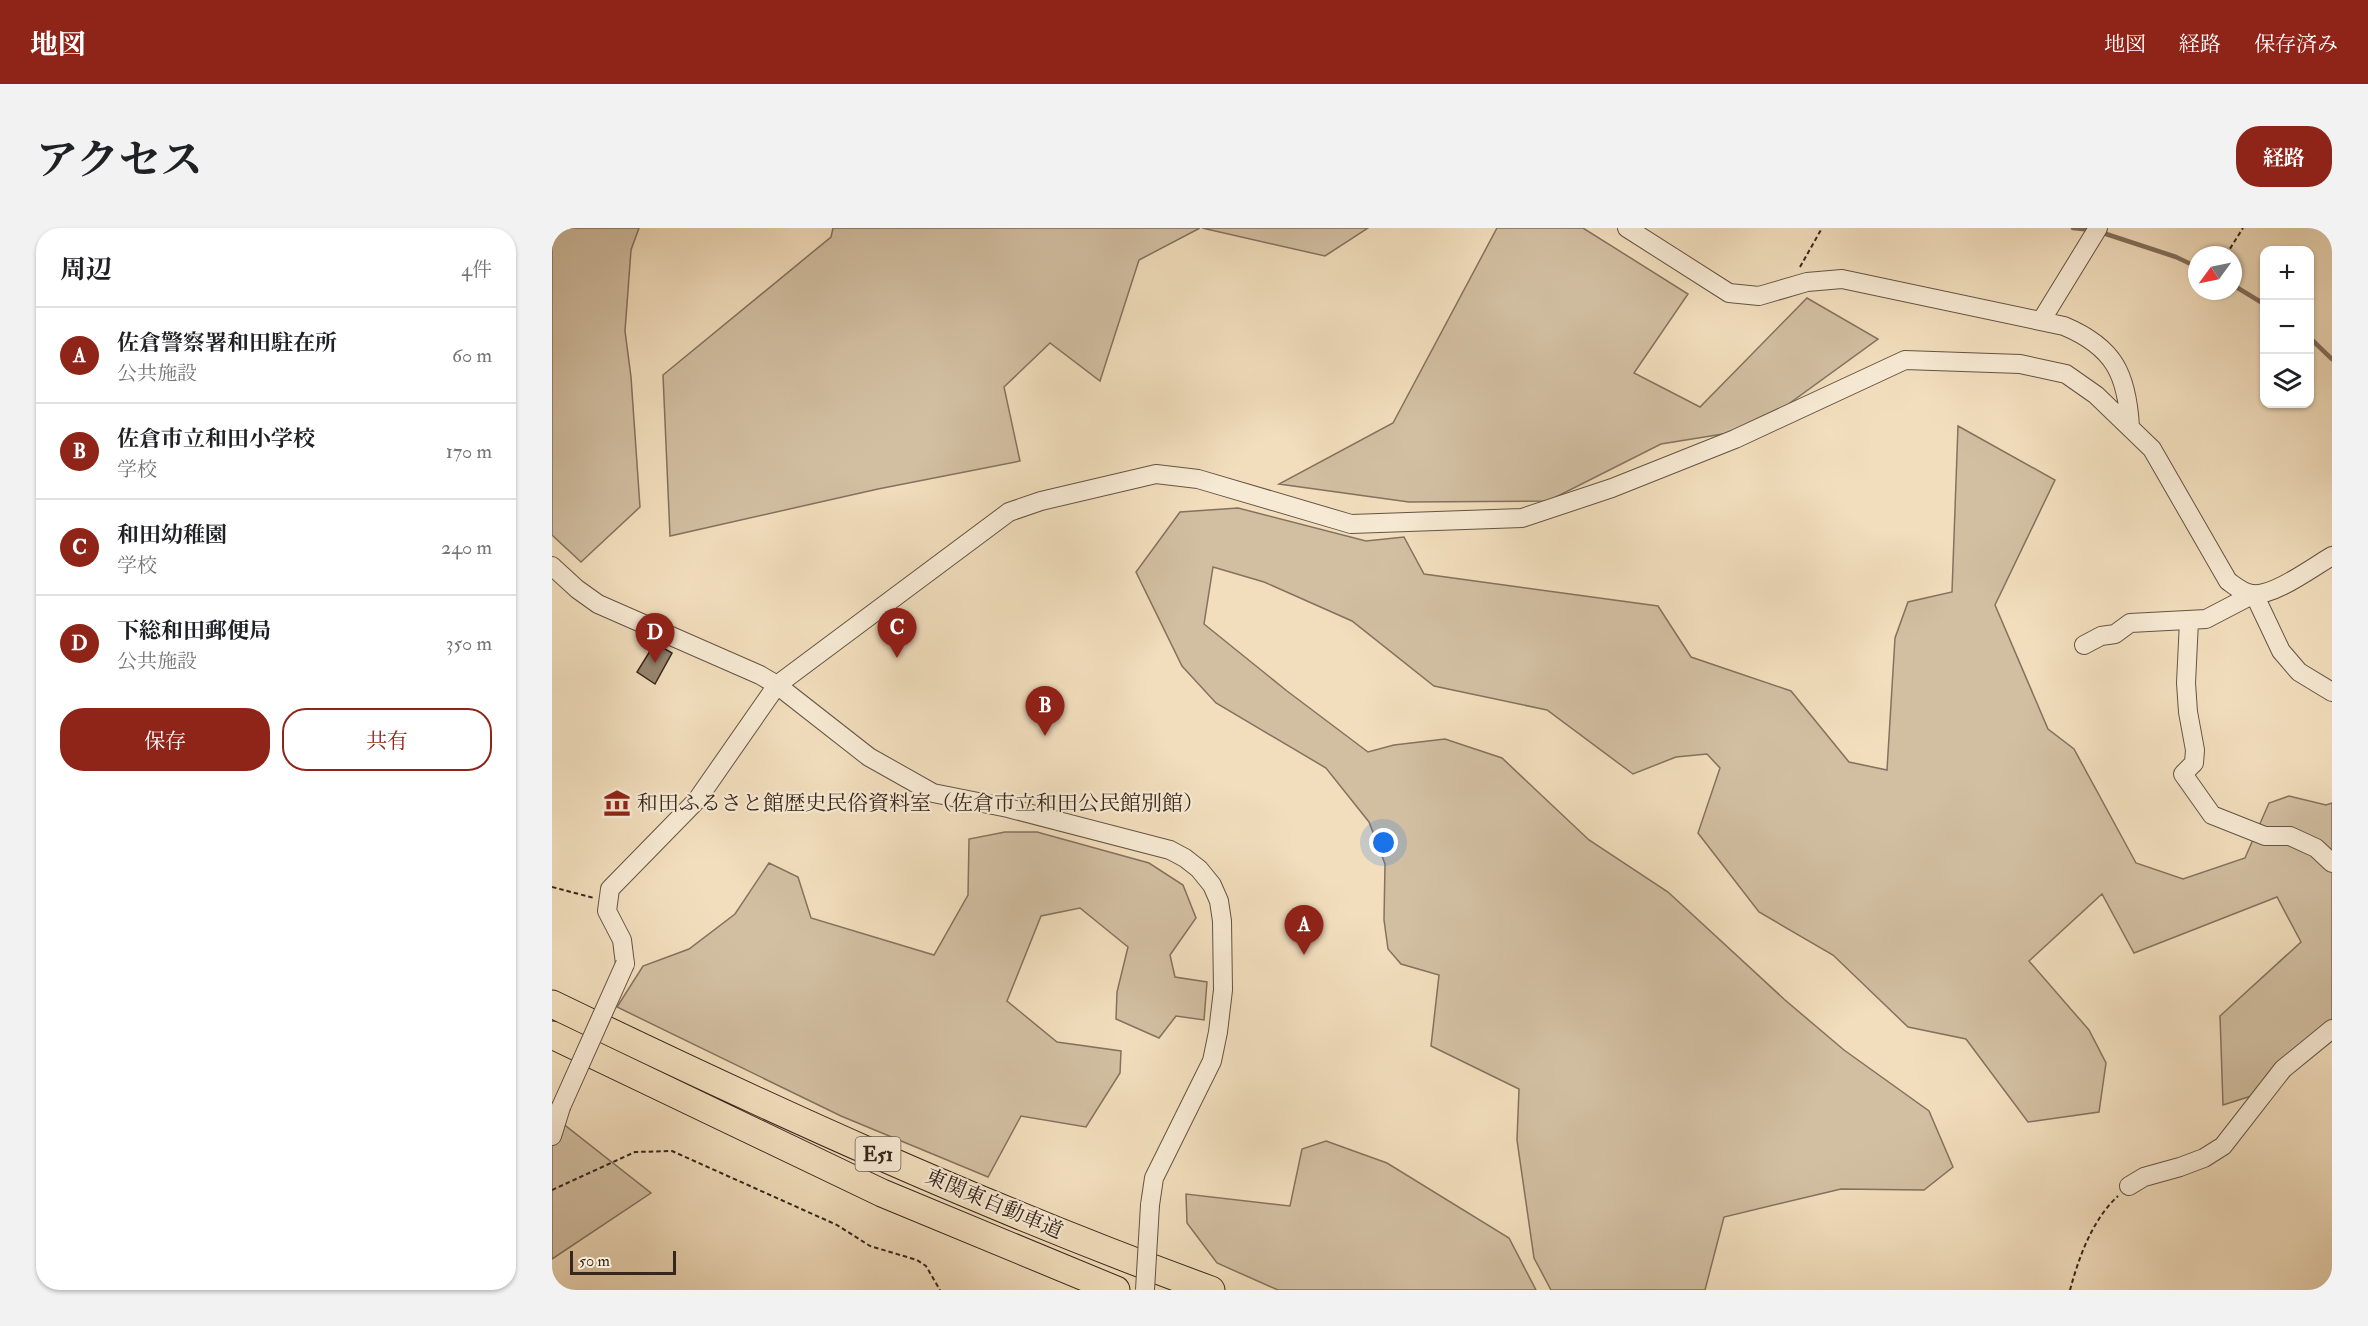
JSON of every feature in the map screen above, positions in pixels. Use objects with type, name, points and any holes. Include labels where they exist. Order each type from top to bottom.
[{"type":"highway","name":"東関東自動車道","points":[[552,1004],[650,1052],[930,1177],[1122,1258],[1211,1290]]},
{"type":"highway","name":"東関東自動車道","points":[[552,1035],[882,1193],[1116,1290]]},
{"type":"street","points":[[1627,228],[1729,293],[1759,296],[1822,280],[1842,279],[2064,326],[2086,336],[2106,353],[2120,372],[2128,398],[2130,427]]},
{"type":"street","points":[[2041,321],[2098,228]]},
{"type":"street","points":[[552,1136],[561,1107],[625,964],[622,940],[607,911],[610,889],[697,800],[718,766],[777,686],[1009,512],[1041,501],[1156,474],[1198,479],[1351,524],[1522,518],[1612,488],[1725,443],[1905,360],[2020,364],[2067,374],[2096,395],[2152,449],[2228,581],[2242,591],[2254,594],[2282,651],[2299,672],[2332,692]]},
{"type":"street","points":[[2084,645],[2101,636],[2115,634],[2130,623],[2205,619],[2254,594],[2271,591],[2332,556]]},
{"type":"street","points":[[552,566],[577,589],[598,604],[760,675],[869,757],[933,793],[1008,808],[1170,850],[1199,869],[1212,885],[1219,901],[1222,921],[1223,990],[1218,1032],[1212,1061],[1154,1178],[1150,1205],[1145,1290]]},
{"type":"street","points":[[2189,621],[2187,702],[2194,762],[2182,774],[2212,815],[2265,836],[2290,836],[2316,848],[2332,863]]},
{"type":"street","points":[[2129,1186],[2144,1177],[2204,1158],[2223,1146],[2283,1069],[2332,1029]]},
{"type":"path","points":[[1788,287],[1822,228]]},
{"type":"path","points":[[2232,246],[2243,228]]},
{"type":"path","points":[[552,887],[608,902]]},
{"type":"path","points":[[552,1190],[636,1152],[672,1151],[837,1225],[870,1246],[917,1260],[926,1266],[940,1290]]},
{"type":"path","points":[[2070,1290],[2085,1245],[2100,1218],[2110,1204],[2129,1186]]},
{"type":"shaded area","points":[[552,228],[639,228],[631,250],[625,331],[631,377],[640,507],[581,562],[552,535]]},
{"type":"shaded area","points":[[833,228],[1200,228],[1139,260],[1100,381],[1050,343],[1004,387],[1020,461],[878,489],[670,536],[663,375],[831,237]]},
{"type":"shaded area","points":[[1202,228],[1368,228],[1325,256]]},
{"type":"shaded area","points":[[1497,228],[1583,228],[1688,294],[1634,373],[1700,407],[1807,298],[1878,339],[1754,429],[1661,444],[1548,501],[1409,502],[1279,484],[1393,423]]},
{"type":"shaded area","points":[[1958,426],[2055,480],[1995,605],[2048,729],[2074,749],[2136,863],[2183,879],[2245,858],[2269,803],[2289,796],[2326,805],[2332,803],[2332,1027],[2264,1092],[2223,1105],[2220,1016],[2301,942],[2277,897],[2134,953],[2102,894],[2029,961],[2089,1030],[2106,1063],[2099,1112],[2028,1122],[1966,1039],[1908,1027],[1833,955],[1759,912],[1698,833],[1720,768],[1707,754],[1676,757],[1633,774],[1547,710],[1434,686],[1352,621],[1264,582],[1213,567],[1204,624],[1368,752],[1394,745],[1445,739],[1502,758],[1589,840],[1668,892],[1785,1000],[1844,1050],[1929,1111],[1953,1167],[1924,1190],[1841,1189],[1724,1217],[1705,1290],[1551,1290],[1534,1258],[1517,1140],[1519,1089],[1431,1046],[1439,975],[1401,964],[1388,949],[1384,920],[1385,864],[1369,822],[1326,768],[1216,703],[1182,666],[1136,572],[1180,512],[1238,508],[1366,541],[1404,537],[1424,574],[1658,606],[1691,657],[1791,691],[1849,762],[1887,770],[1895,638],[1908,602],[1952,592]]},
{"type":"shaded area","points":[[1005,832],[1037,832],[1149,863],[1183,885],[1196,918],[1170,955],[1175,977],[1207,982],[1204,1020],[1176,1016],[1159,1038],[1116,1019],[1117,992],[1128,947],[1080,908],[1041,916],[1007,1001],[1057,1042],[1121,1051],[1120,1073],[1086,1127],[1021,1116],[988,1177],[841,1116],[617,1007],[643,966],[689,949],[735,914],[769,863],[798,877],[811,918],[934,955],[968,895],[969,839]]},
{"type":"shaded area","points":[[552,1115],[651,1193],[552,1259]]},
{"type":"shaded area","points":[[1326,1141],[1387,1163],[1509,1238],[1536,1290],[1278,1290],[1217,1263],[1187,1223],[1186,1194],[1290,1206],[1302,1149]]},
{"type":"building","points":[[655,643],[672,653],[655,684],[637,672]]},
{"type":"waterway","points":[[2073,228],[2092,230]]},
{"type":"waterway","points":[[2100,232],[2188,263]]},
{"type":"waterway","points":[[2242,291],[2260,302]]},
{"type":"waterway","points":[[2314,342],[2332,359]]},
{"type":"place","name":"和田幼稚園","points":[[897,658]]},
{"type":"place","name":"下総和田郵便局","points":[[655,663]]},
{"type":"place","name":"佐倉市立和田小学校","points":[[1045,736]]},
{"type":"place","name":"和田ふるさと館歴史民俗資料室（佐倉市立和田公民館別館）","points":[[617,803]]},
{"type":"place","name":"佐倉警察署和田駐在所","points":[[1304,955]]}]
